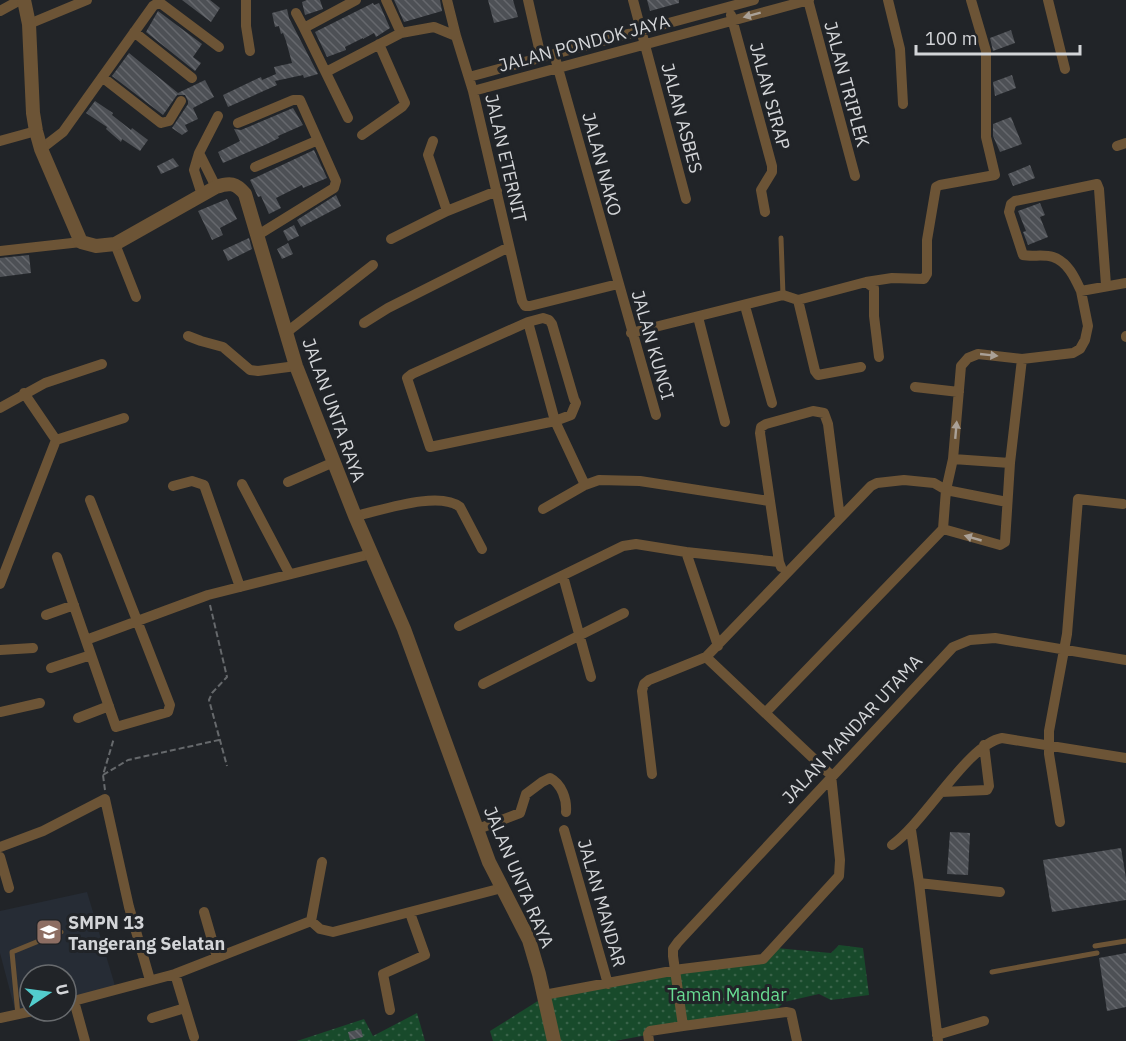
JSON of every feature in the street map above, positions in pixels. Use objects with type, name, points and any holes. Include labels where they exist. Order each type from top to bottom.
[{"type":"street","points":[[0,11],[22,0],[29,24],[33,113],[36,131],[41,150],[81,242]]},
{"type":"street","points":[[29,24],[87,0]]},
{"type":"street","points":[[246,0],[246,26],[250,51]]},
{"type":"street","points":[[304,28],[356,0]]},
{"type":"street","points":[[386,0],[401,33]]},
{"type":"street","points":[[528,0],[541,57]]},
{"type":"street","name":"JALAN ASBES","points":[[633,0],[686,199]]},
{"type":"street","name":"JALAN PONDOK JAYA","points":[[469,77],[641,30],[728,3],[754,0]]},
{"type":"street","name":"JALAN PONDOK JAYA","points":[[473,91],[808,0]]},
{"type":"street","name":"JALAN TRIPLEK","points":[[808,0],[855,176]]},
{"type":"street","points":[[888,0],[900,49],[903,104]]},
{"type":"street","points":[[631,333],[783,295],[798,300],[866,282],[892,278],[924,279],[927,274],[927,240],[936,187],[995,176],[986,136],[986,51],[971,0]]},
{"type":"street","points":[[1048,0],[1065,69]]},
{"type":"street","points":[[41,150],[63,132],[153,6],[159,2],[219,47]]},
{"type":"street","name":"JALAN SIRAP","points":[[728,3],[772,166],[772,172],[761,190],[765,212]]},
{"type":"street","points":[[434,27],[448,5]]},
{"type":"street","name":"JALAN ETERNIT","points":[[448,5],[473,91],[519,297],[525,306],[618,284]]},
{"type":"street","points":[[296,13],[348,118]]},
{"type":"street","points":[[326,72],[401,33],[434,27],[456,36]]},
{"type":"street","points":[[134,32],[192,78]]},
{"type":"street","points":[[362,135],[405,103],[379,44]]},
{"type":"street","name":"JALAN NAKO","points":[[554,54],[618,284]]},
{"type":"street","points":[[102,77],[161,123],[169,121],[181,101]]},
{"type":"street","points":[[238,123],[293,100],[300,100],[316,141],[336,181],[334,188],[258,236]]},
{"type":"street","points":[[202,195],[194,173],[198,153],[218,116]]},
{"type":"street","points":[[0,141],[36,131]]},
{"type":"street","points":[[255,167],[316,141]]},
{"type":"street","points":[[433,141],[430,143],[428,154],[447,211]]},
{"type":"street","points":[[0,251],[81,242],[96,246],[115,244],[216,187],[198,153]]},
{"type":"street","name":"JALAN UNTA RAYA","points":[[216,187],[227,183],[235,184],[241,188],[248,201],[296,366],[355,516],[408,639],[489,862],[529,940],[554,1041]]},
{"type":"street","points":[[765,713],[943,529],[946,490],[953,459],[961,366],[968,358],[978,354],[1022,358],[1073,353],[1080,349],[1085,340],[1088,327],[1081,291],[1073,273],[1064,263],[1052,256],[1026,256],[1021,253],[1009,212],[1011,204],[1015,201],[1097,184],[1106,285]]},
{"type":"street","points":[[392,238],[447,211],[497,192]]},
{"type":"street","points":[[115,244],[136,297]]},
{"type":"street","name":"JALAN ETERNIT","points":[[364,322],[387,308],[509,247]]},
{"type":"street","points":[[286,333],[374,265]]},
{"type":"street","points":[[866,282],[872,284],[874,288],[874,316],[879,357]]},
{"type":"street","points":[[1081,291],[1126,283]]},
{"type":"street","name":"JALAN KUNCI","points":[[618,284],[656,415]]},
{"type":"street","points":[[798,300],[815,371],[818,375],[861,367]]},
{"type":"street","points":[[745,306],[772,403]]},
{"type":"street","points":[[698,317],[725,422]]},
{"type":"street","points":[[543,318],[549,320],[576,403],[571,415],[555,421],[430,447],[407,378],[528,322],[543,318]]},
{"type":"street","points":[[528,322],[555,421],[585,485]]},
{"type":"street","points":[[188,336],[230,351],[250,370],[296,366]]},
{"type":"street","points":[[943,529],[1003,545],[1022,358]]},
{"type":"street","points":[[0,408],[45,383],[102,364]]},
{"type":"street","points":[[915,387],[959,392]]},
{"type":"street","points":[[24,393],[56,440]]},
{"type":"street","points":[[786,575],[779,562],[769,501],[761,427],[813,411],[824,413],[828,424],[840,518]]},
{"type":"street","points":[[56,440],[124,418]]},
{"type":"street","points":[[0,584],[56,440]]},
{"type":"street","points":[[953,459],[1010,463]]},
{"type":"street","points":[[288,482],[334,462]]},
{"type":"street","points":[[543,509],[585,485],[599,480],[640,481],[769,501]]},
{"type":"street","points":[[652,774],[642,691],[644,684],[706,657],[871,486],[877,483],[904,480],[934,483],[946,490],[1007,502]]},
{"type":"street","points":[[173,486],[192,481],[204,485],[240,587]]},
{"type":"street","points":[[242,484],[289,573]]},
{"type":"street","points":[[1060,822],[1049,731],[1064,651],[1078,499],[1123,504]]},
{"type":"street","points":[[57,557],[116,727],[164,714],[170,708],[90,500]]},
{"type":"street","points":[[355,516],[430,500],[456,504],[460,507],[482,549]]},
{"type":"street","points":[[459,626],[623,546],[636,544],[779,562]]},
{"type":"street","points":[[687,552],[718,646]]},
{"type":"street","points":[[86,640],[207,595],[371,554]]},
{"type":"street","points":[[563,576],[591,676]]},
{"type":"street","points":[[46,615],[74,605]]},
{"type":"street","points":[[483,684],[624,613]]},
{"type":"street","name":"JALAN MANDAR UTAMA","points":[[683,1026],[674,971],[673,949],[831,775],[953,646],[970,640],[995,638],[1126,660]]},
{"type":"street","points":[[0,650],[33,648]]},
{"type":"street","points":[[51,668],[91,655]]},
{"type":"street","points":[[544,995],[674,971],[765,958],[839,876],[840,860],[831,775],[706,657]]},
{"type":"street","points":[[0,712],[40,704]]},
{"type":"street","points":[[78,718],[109,706]]},
{"type":"street","points":[[892,845],[911,830],[941,792],[984,745],[1002,738],[1126,758]]},
{"type":"street","points":[[941,792],[987,790],[989,786],[984,745]]},
{"type":"street","points":[[478,829],[520,813],[526,794],[550,778],[556,781],[563,793],[566,812]]},
{"type":"street","points":[[0,847],[44,831],[105,799],[134,931],[150,980]]},
{"type":"street","name":"JALAN MANDAR","points":[[564,830],[608,984]]},
{"type":"street","points":[[911,830],[938,1038],[984,1021]]},
{"type":"street","points":[[0,857],[9,888]]},
{"type":"street","points":[[311,921],[322,861]]},
{"type":"street","points":[[919,883],[1000,892]]},
{"type":"street","points":[[311,921],[320,929],[333,932],[502,888]]},
{"type":"street","points":[[204,912],[217,957]]},
{"type":"street","points":[[390,1010],[383,974],[425,955],[410,913]]},
{"type":"street","points":[[78,1000],[175,974],[311,921]]},
{"type":"street","points":[[175,974],[194,1037]]},
{"type":"street","points":[[152,1018],[185,1008]]},
{"type":"street","points":[[650,1041],[648,1034],[650,1031],[786,1012],[791,1013],[793,1018],[797,1041]]},
{"type":"street","points":[[0,1018],[18,1015]]},
{"type":"street","points":[[78,1023],[85,1041]]},
{"type":"lane","points":[[781,238],[783,295]]},
{"type":"lane","points":[[18,1015],[12,952],[61,932]]},
{"type":"lane","points":[[1095,946],[1126,941]]},
{"type":"lane","points":[[992,972],[1096,953]]},
{"type":"path","points":[[210,603],[227,677],[209,697],[227,766]]},
{"type":"path","points":[[105,799],[103,775],[116,727]]},
{"type":"path","points":[[103,775],[128,760],[219,740]]},
{"type":"shaded area","name":"SMPN 13 Tangerang Selatan","points":[[87,892],[116,989],[78,997],[78,963],[18,963],[18,1009],[15,1010],[0,953],[0,911]]},
{"type":"green space","name":"Taman Mandar","points":[[839,945],[863,948],[869,995],[831,1000],[819,994],[784,1002],[771,1015],[681,1029],[674,975],[764,962],[776,948],[831,953]]},
{"type":"green space","name":"Taman Mandar","points":[[673,975],[679,1029],[615,1041],[556,1041],[542,998]]},
{"type":"green space","points":[[541,999],[552,1041],[493,1041],[490,1031]]},
{"type":"green space","points":[[417,1013],[425,1041],[297,1041],[364,1019],[373,1036]]},
{"type":"building","points":[[182,0],[210,0],[220,8],[211,22]]},
{"type":"building","points":[[320,0],[323,9],[305,15],[302,2]]},
{"type":"building","points":[[394,0],[440,0],[442,11],[404,22]]},
{"type":"building","points":[[488,0],[513,0],[518,17],[494,23]]},
{"type":"building","points":[[647,0],[679,0],[679,3],[650,11]]},
{"type":"building","points":[[373,3],[374,5],[379,3],[390,28],[376,37],[374,33],[345,47],[346,50],[327,57],[315,32]]},
{"type":"building","points":[[287,9],[289,18],[318,74],[275,81],[277,85],[228,107],[223,95],[261,77],[262,80],[276,74],[274,67],[292,63],[283,33],[281,34],[279,26],[275,27],[272,13]]},
{"type":"building","points":[[158,11],[202,44],[193,57],[201,63],[195,71],[146,32]]},
{"type":"building","points":[[1011,30],[1015,43],[993,51],[990,38]]},
{"type":"building","points":[[129,53],[178,93],[205,80],[214,97],[193,108],[198,119],[185,125],[188,131],[182,135],[172,128],[188,104],[185,95],[177,95],[163,115],[112,76]]},
{"type":"building","points":[[1012,75],[1016,88],[995,96],[993,82]]},
{"type":"building","points":[[95,101],[113,113],[112,115],[131,130],[132,128],[148,140],[140,151],[122,139],[121,142],[106,129],[107,127],[86,113]]},
{"type":"building","points":[[293,108],[303,125],[223,163],[218,152],[240,141],[234,129],[241,130]]},
{"type":"building","points":[[1011,117],[1022,144],[1000,152],[993,136],[993,124]]},
{"type":"building","points":[[314,150],[327,178],[303,188],[302,185],[276,198],[281,208],[269,214],[250,180]]},
{"type":"building","points":[[173,158],[179,166],[161,174],[157,166]]},
{"type":"building","points":[[1030,165],[1035,178],[1013,186],[1008,174]]},
{"type":"building","points":[[336,195],[341,206],[301,227],[297,220]]},
{"type":"building","points":[[227,199],[237,219],[220,228],[223,235],[212,240],[198,211]]},
{"type":"building","points":[[1040,203],[1045,215],[1040,217],[1048,237],[1028,245],[1023,232],[1026,231],[1018,211]]},
{"type":"building","points":[[294,225],[299,236],[288,241],[283,231]]},
{"type":"building","points":[[249,238],[252,249],[228,261],[223,250]]},
{"type":"building","points":[[288,243],[293,254],[282,259],[277,249]]},
{"type":"building","points":[[29,255],[31,273],[0,277],[0,258]]},
{"type":"building","points":[[950,832],[970,833],[968,875],[947,874]]},
{"type":"building","points":[[1121,848],[1126,878],[1126,900],[1052,912],[1043,860]]},
{"type":"building","points":[[1126,953],[1126,1007],[1107,1011],[1099,958]]},
{"type":"building","points":[[361,1029],[363,1037],[350,1040],[348,1032]]},
{"type":"place","name":"SMPN 13 Tangerang Selatan","points":[[49,932]]}]
